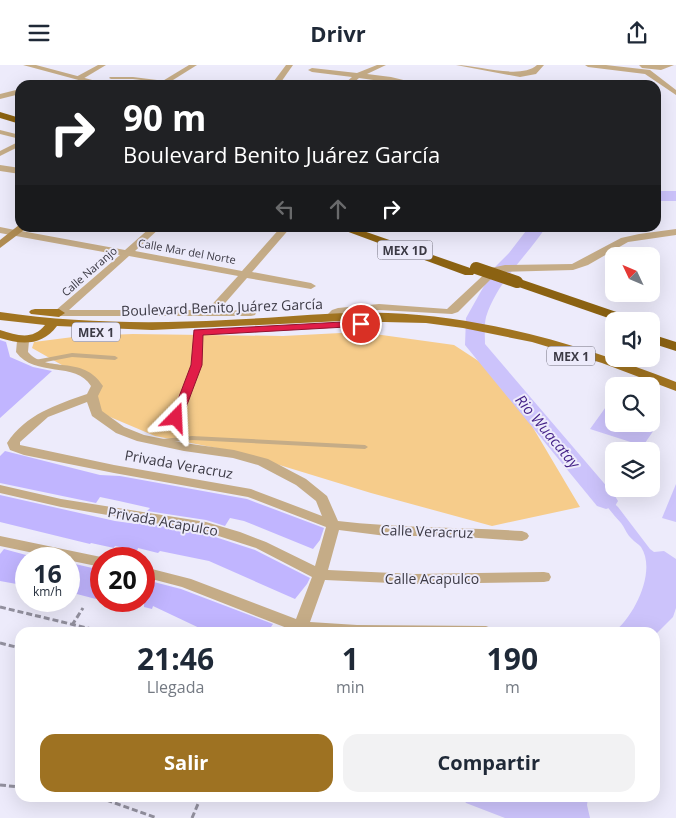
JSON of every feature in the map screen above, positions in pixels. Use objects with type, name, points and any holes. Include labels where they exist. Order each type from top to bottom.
[{"type":"highway","points":[[0,109],[15,114]]},
{"type":"highway","points":[[0,115],[15,120]]},
{"type":"highway","name":"MEX 1D","points":[[355,232],[605,313]]},
{"type":"highway","name":"MEX 1D","points":[[372,232],[473,270]]},
{"type":"highway","name":"MEX 1D","points":[[513,284],[605,320]]},
{"type":"highway","points":[[660,332],[676,338]]},
{"type":"highway","points":[[660,341],[676,347]]},
{"type":"main road","points":[[0,245],[17,232]]},
{"type":"main road","points":[[0,334],[22,341],[41,336],[54,322],[32,312],[3,319]]},
{"type":"main road","points":[[250,313],[312,318]]},
{"type":"main road","name":"Boulevard Benito Juárez García","points":[[54,322],[102,326],[188,326],[329,317],[423,323],[491,333],[583,352],[676,387]]},
{"type":"main road","name":"Boulevard Benito Juárez García","points":[[3,319],[198,332],[333,325],[423,323]]},
{"type":"main road","name":"Boulevard Benito Juárez García","points":[[491,333],[578,359],[627,377]]},
{"type":"main road","name":"Boulevard Benito Juárez García","points":[[660,390],[676,397]]},
{"type":"street","points":[[27,65],[78,78],[99,80]]},
{"type":"street","points":[[78,78],[104,65]]},
{"type":"street","points":[[169,80],[194,65]]},
{"type":"street","points":[[279,80],[290,65]]},
{"type":"street","points":[[352,80],[358,75],[382,65]]},
{"type":"street","points":[[459,65],[520,75],[536,71],[541,65]]},
{"type":"street","points":[[588,65],[647,72],[658,80]]},
{"type":"street","points":[[627,65],[676,69]]},
{"type":"street","points":[[661,68],[671,65]]},
{"type":"street","points":[[312,70],[388,80]]},
{"type":"street","points":[[661,82],[676,93]]},
{"type":"street","points":[[0,97],[15,92]]},
{"type":"street","points":[[0,132],[15,136]]},
{"type":"street","points":[[0,155],[15,146]]},
{"type":"street","points":[[0,168],[15,170]]},
{"type":"street","name":"Calle Mar del Norte","points":[[0,230],[15,230]]},
{"type":"street","name":"Calle Mar del Norte","points":[[30,232],[130,253],[311,286]]},
{"type":"street","name":"Calle Naranjo","points":[[54,322],[152,232]]},
{"type":"street","points":[[210,313],[283,232]]},
{"type":"street","points":[[329,317],[336,312],[379,307],[448,312],[454,310],[494,270],[505,268],[573,267],[581,265],[616,243],[627,239],[676,232]]},
{"type":"street","points":[[54,322],[210,313],[250,313]]},
{"type":"street","points":[[22,341],[24,355],[35,361],[90,376],[97,386],[92,396],[96,413],[100,418],[120,429],[158,443],[234,454],[262,462],[301,482],[322,499],[333,525],[320,575],[300,627]]},
{"type":"street","name":"Privada Veracruz","points":[[92,396],[40,417],[13,445],[16,448],[114,469],[251,493],[333,525]]},
{"type":"street","name":"Privada Acapulco","points":[[0,489],[61,503],[206,527],[261,545],[320,575]]},
{"type":"street","name":"Calle Veracruz","points":[[333,525],[386,531],[451,531],[522,536]]},
{"type":"street","points":[[0,541],[90,560]]},
{"type":"street","points":[[155,574],[186,583],[292,627]]},
{"type":"street","name":"Calle Acapulco","points":[[320,575],[414,579],[544,577]]},
{"type":"lane","points":[[117,80],[133,78],[143,80]]},
{"type":"lane","points":[[176,418],[197,365],[198,332]]},
{"type":"lane","points":[[35,361],[72,355],[115,358]]},
{"type":"lane","points":[[158,443],[172,439],[192,438],[365,447]]},
{"type":"path","points":[[0,607],[81,627]]},
{"type":"path","points":[[72,625],[83,607]]},
{"type":"path","points":[[0,643],[15,647]]},
{"type":"path","points":[[0,785],[15,786]]},
{"type":"path","points":[[112,802],[157,818]]},
{"type":"path","points":[[192,818],[199,802]]},
{"type":"shaded area","points":[[360,332],[454,345],[503,377],[580,507],[492,526],[371,493],[237,452],[155,436],[103,414],[88,399],[97,385],[32,348],[34,342],[81,336],[133,334],[283,336]]},
{"type":"shaded area","points":[[605,408],[605,432],[653,432],[646,442],[631,442],[590,429]]},
{"type":"shaded area","points":[[586,477],[605,495],[605,497],[618,507],[650,549],[654,552],[664,551],[676,559],[676,608],[673,617],[660,630],[660,627],[620,627],[636,605],[645,580],[646,568],[645,557],[641,547],[629,536]]},
{"type":"shaded area","points":[[676,484],[676,522],[662,518]]},
{"type":"shaded area","points":[[587,802],[590,818],[505,818],[466,803]]},
{"type":"building","points":[[0,340],[6,342],[10,357],[33,367],[52,371],[0,418]]},
{"type":"building","points":[[5,451],[100,475],[120,476],[247,499],[324,528],[320,540],[313,549],[244,521],[230,518],[225,526],[206,520],[147,511],[150,508],[100,497],[96,503],[0,483],[0,456]]},
{"type":"building","points":[[0,495],[115,521],[137,524],[138,522],[206,534],[255,550],[310,578],[295,599],[209,561],[160,551],[155,552],[155,547],[109,547],[90,544],[0,522]]},
{"type":"building","points":[[4,549],[15,552],[15,584],[0,581],[0,554]]},
{"type":"building","points":[[80,565],[90,567],[90,597],[80,595]]},
{"type":"building","points":[[155,582],[181,589],[273,624],[271,627],[197,627],[155,607]]},
{"type":"waterway","name":"Rio Wuacatay","points":[[661,196],[676,196]]},
{"type":"waterway","name":"Rio Wuacatay","points":[[534,232],[515,257],[501,271],[489,293],[476,318],[475,345],[606,501]]},
{"type":"route","points":[[176,418],[197,365],[196,341],[198,332],[361,324]]}]
